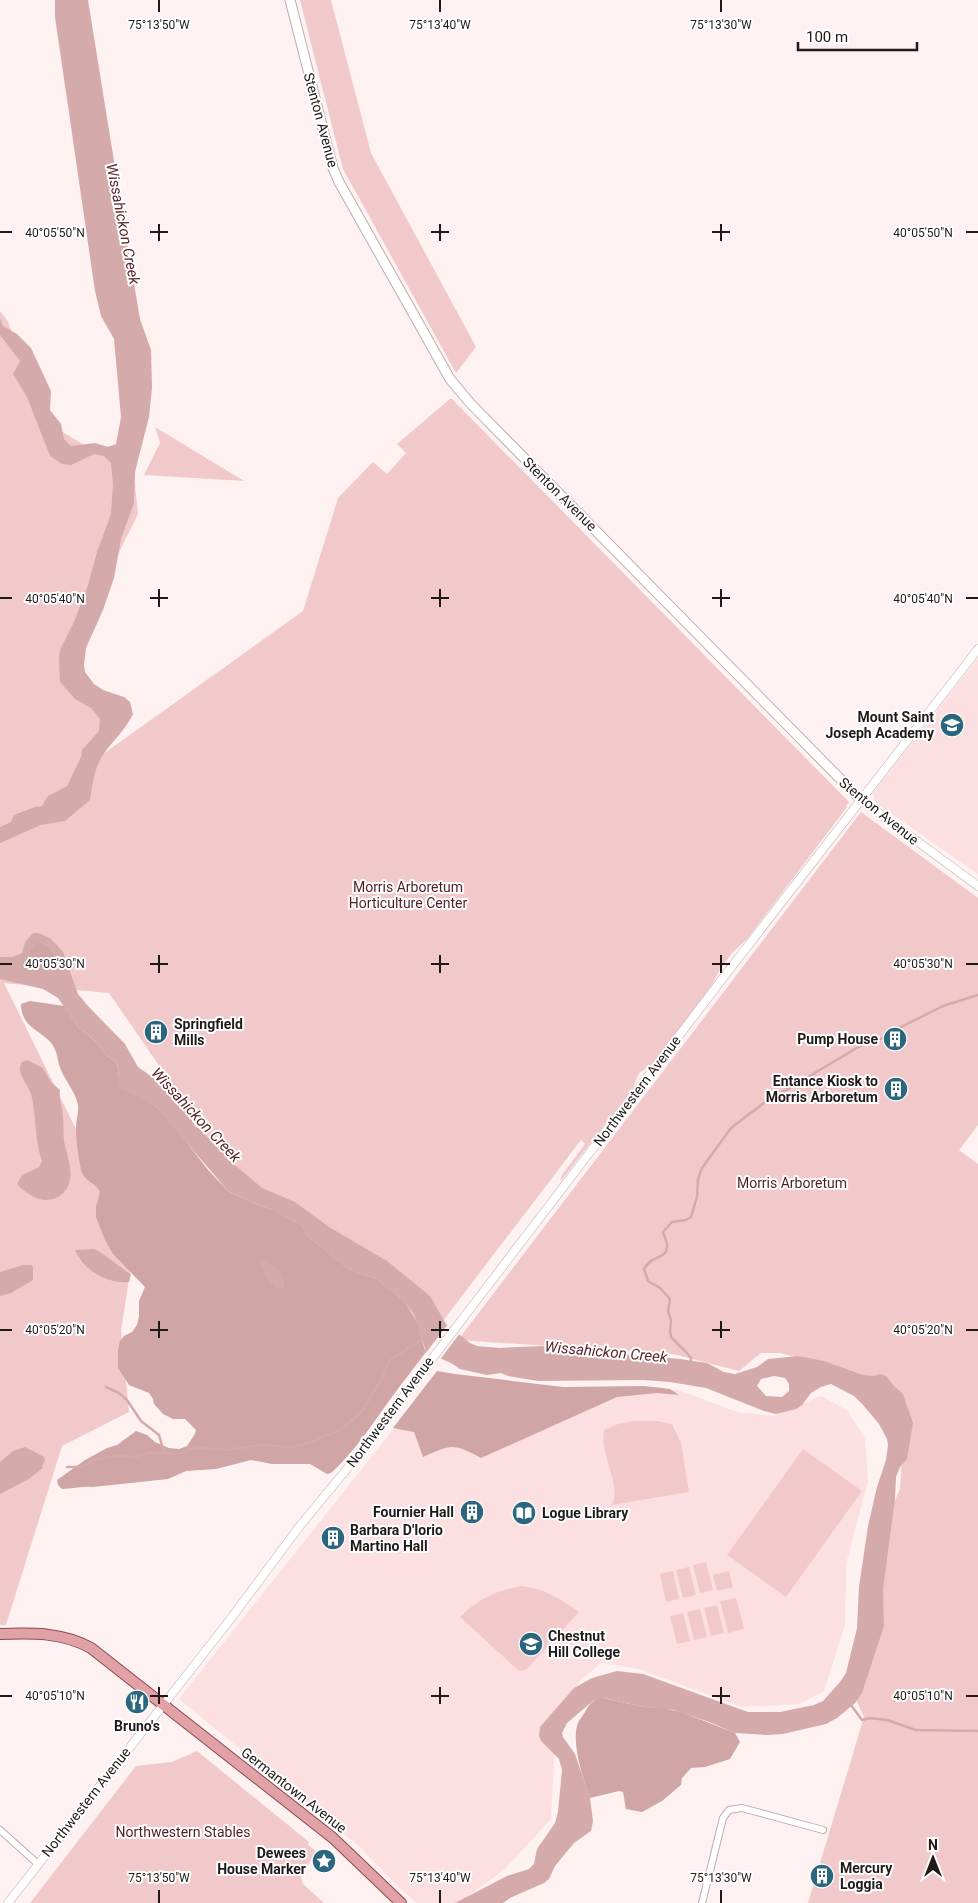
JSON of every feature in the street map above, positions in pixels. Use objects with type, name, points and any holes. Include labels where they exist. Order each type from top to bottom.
[{"type":"main road","name":"Stenton Avenue","points":[[290,0],[326,146],[336,175],[450,379],[470,403],[861,800]]},
{"type":"main road","name":"Germantown Avenue","points":[[0,1634],[54,1634],[76,1640],[98,1653],[333,1838],[402,1903]]},
{"type":"street","name":"Northwestern Avenue","points":[[8,1903],[164,1705],[978,649]]},
{"type":"street","name":"Stenton Avenue","points":[[861,800],[978,886]]},
{"type":"street","points":[[702,1903],[723,1818],[729,1810],[742,1808],[823,1830]]},
{"type":"street","points":[[0,1830],[38,1864]]},
{"type":"shaded area","name":"Mount Saint Joseph Academy","points":[[978,658],[978,874],[875,802],[873,793]]},
{"type":"shaded area","points":[[36,942],[44,944],[51,949],[56,961],[55,965],[41,971],[35,970],[32,967],[28,956]]},
{"type":"shaded area","points":[[30,1001],[64,1006],[78,1027],[96,1042],[107,1056],[116,1062],[119,1071],[118,1075],[128,1090],[156,1107],[165,1115],[209,1171],[228,1191],[273,1210],[302,1226],[306,1235],[346,1267],[357,1273],[375,1278],[404,1301],[418,1324],[426,1352],[355,1447],[331,1473],[327,1474],[310,1464],[272,1464],[251,1460],[216,1469],[186,1471],[168,1479],[66,1489],[62,1489],[58,1485],[57,1480],[85,1460],[107,1448],[117,1445],[136,1431],[169,1448],[179,1449],[187,1446],[196,1430],[185,1419],[173,1419],[163,1414],[154,1404],[149,1393],[129,1385],[118,1368],[120,1341],[124,1336],[132,1332],[137,1325],[139,1301],[145,1287],[113,1254],[105,1240],[96,1217],[96,1207],[100,1192],[85,1177],[80,1165],[76,1133],[77,1100],[60,1068],[53,1045],[30,1026],[22,1013],[21,1004]]},
{"type":"shaded area","points":[[437,1371],[563,1387],[645,1386],[670,1389],[679,1395],[657,1393],[617,1397],[481,1458],[452,1447],[423,1457],[414,1432],[393,1428]]},
{"type":"shaded area","name":"Chestnut Hill College","points":[[438,1373],[562,1389],[653,1388],[681,1391],[737,1412],[774,1416],[821,1396],[848,1411],[865,1439],[868,1481],[846,1564],[845,1625],[824,1691],[800,1704],[742,1707],[639,1669],[601,1663],[580,1681],[560,1708],[554,1761],[551,1819],[504,1870],[467,1897],[457,1903],[417,1903],[398,1887],[359,1846],[179,1699]]},
{"type":"shaded area","points":[[598,1698],[681,1712],[735,1733],[740,1742],[730,1759],[705,1767],[691,1768],[682,1778],[681,1785],[662,1801],[642,1812],[626,1809],[623,1792],[619,1791],[590,1798],[579,1762],[576,1734],[579,1721],[590,1704]]},
{"type":"green space","points":[[300,0],[331,0],[371,153],[476,347],[456,373],[343,169]]},
{"type":"green space","name":"Morris Arboretum Horticulture Center","points":[[0,311],[8,322],[21,356],[56,428],[91,449],[131,443],[138,514],[65,661],[76,684],[100,688],[119,707],[71,777],[303,611],[338,498],[373,462],[387,474],[406,453],[397,444],[451,398],[849,802],[747,939],[733,952],[720,969],[712,985],[652,1065],[638,1075],[632,1090],[560,1182],[562,1175],[585,1144],[581,1140],[420,1351],[238,1180],[109,993],[4,983],[134,1247],[121,1331],[129,1412],[62,1446],[6,1625],[0,1625]]},
{"type":"green space","points":[[155,427],[244,481],[144,475],[160,443]]},
{"type":"green space","name":"Morris Arboretum","points":[[861,812],[978,898],[978,1125],[959,1150],[978,1164],[978,1903],[808,1903],[864,1717],[856,1700],[877,1541],[900,1489],[903,1441],[821,1364],[780,1353],[761,1353],[739,1371],[673,1354],[458,1340]]},
{"type":"green space","points":[[635,1421],[657,1421],[672,1424],[681,1443],[689,1492],[612,1505],[614,1497],[613,1478],[603,1440],[604,1430],[618,1424]]},
{"type":"green space","points":[[803,1449],[862,1491],[786,1597],[727,1555]]},
{"type":"green space","points":[[706,1562],[713,1590],[700,1593],[693,1565]]},
{"type":"green space","points":[[689,1567],[696,1595],[683,1598],[676,1570]]},
{"type":"green space","points":[[673,1571],[679,1599],[666,1602],[660,1574]]},
{"type":"green space","points":[[729,1571],[733,1587],[717,1591],[713,1575]]},
{"type":"green space","points":[[522,1586],[552,1595],[579,1612],[526,1670],[519,1671],[460,1617],[488,1596]]},
{"type":"green space","points":[[736,1598],[744,1629],[728,1633],[720,1601]]},
{"type":"green space","points":[[717,1605],[724,1633],[711,1636],[704,1608]]},
{"type":"green space","points":[[700,1609],[707,1637],[694,1640],[687,1612]]},
{"type":"green space","points":[[683,1613],[690,1641],[677,1644],[670,1616]]},
{"type":"green space","name":"Northwestern Stables","points":[[197,1751],[309,1842],[308,1845],[316,1851],[301,1878],[303,1884],[324,1903],[30,1903],[136,1766],[172,1762]]},
{"type":"water","name":"Wissahickon Creek","points":[[55,0],[88,0],[140,319],[151,350],[152,388],[149,417],[135,472],[134,503],[121,539],[114,578],[103,610],[86,648],[84,665],[85,672],[94,684],[103,690],[124,697],[130,702],[133,714],[101,758],[95,773],[90,800],[65,821],[41,825],[0,843],[0,827],[11,822],[14,815],[42,806],[48,796],[67,786],[81,757],[82,750],[99,731],[100,719],[91,708],[75,699],[60,682],[59,659],[60,650],[74,622],[88,585],[97,552],[111,514],[113,485],[111,463],[104,456],[94,454],[71,465],[62,464],[50,456],[27,397],[13,374],[20,361],[0,335],[0,318],[3,326],[17,334],[31,348],[51,391],[50,410],[61,424],[64,439],[71,446],[95,443],[108,447],[116,444],[121,417],[114,339],[101,316],[95,291],[55,17]]},
{"type":"water","points":[[33,933],[38,933],[50,938],[55,943],[63,952],[78,994],[125,1044],[138,1067],[155,1079],[189,1114],[195,1126],[203,1131],[235,1165],[262,1188],[295,1202],[329,1227],[387,1261],[430,1296],[446,1324],[470,1343],[477,1346],[499,1348],[542,1346],[595,1354],[613,1353],[680,1359],[707,1363],[724,1372],[735,1374],[757,1367],[768,1359],[798,1356],[824,1361],[863,1375],[874,1376],[880,1374],[886,1376],[903,1394],[913,1423],[907,1459],[900,1467],[896,1477],[895,1499],[883,1589],[884,1626],[862,1693],[855,1703],[837,1718],[826,1724],[783,1734],[766,1735],[735,1733],[674,1710],[644,1707],[603,1698],[594,1700],[567,1723],[562,1733],[575,1754],[590,1798],[593,1821],[591,1831],[574,1843],[555,1866],[549,1879],[544,1883],[503,1903],[455,1903],[507,1876],[529,1869],[534,1864],[537,1849],[555,1823],[558,1812],[562,1770],[559,1759],[542,1742],[539,1736],[540,1727],[574,1688],[592,1678],[617,1671],[643,1674],[748,1712],[780,1712],[814,1705],[823,1701],[846,1673],[857,1628],[859,1587],[868,1526],[877,1487],[886,1460],[887,1439],[879,1424],[854,1396],[831,1384],[811,1393],[802,1405],[796,1409],[776,1414],[706,1388],[644,1380],[538,1381],[501,1373],[487,1375],[460,1369],[426,1352],[414,1314],[404,1301],[375,1278],[357,1273],[346,1267],[306,1235],[302,1226],[273,1210],[228,1191],[156,1107],[119,1089],[117,1080],[119,1071],[116,1062],[107,1056],[96,1042],[78,1027],[58,998],[43,989],[0,979],[0,957],[12,957],[22,953],[25,942]],"holes":[[[36,942],[44,944],[51,949],[55,957],[55,965],[41,971],[35,970],[32,967],[28,956]],[[774,1376],[785,1378],[789,1384],[789,1391],[782,1397],[766,1396],[757,1386],[761,1379]]]},
{"type":"water","points":[[27,1060],[43,1068],[51,1082],[60,1090],[64,1141],[70,1179],[64,1192],[58,1197],[49,1200],[41,1200],[33,1196],[17,1184],[22,1175],[39,1167],[42,1161],[39,1153],[31,1094],[20,1070],[22,1062]]},
{"type":"water","points":[[94,1249],[131,1274],[129,1282],[112,1281],[97,1274],[84,1264],[75,1250]]},
{"type":"water","points":[[260,1259],[265,1259],[280,1270],[284,1278],[283,1288],[275,1288],[267,1278]]},
{"type":"water","points":[[23,1265],[31,1265],[33,1267],[33,1280],[11,1293],[0,1296],[0,1272]]},
{"type":"water","points":[[25,1447],[44,1457],[43,1468],[29,1479],[0,1494],[0,1462],[13,1451]]},
{"type":"pier","points":[[449,1323],[460,1333],[439,1361],[425,1354]]},
{"type":"waterway","points":[[691,1362],[691,1358],[671,1337],[671,1320],[668,1311],[670,1299],[660,1288],[648,1281],[644,1269],[650,1261],[661,1256],[666,1251],[667,1244],[663,1232],[672,1222],[686,1220],[691,1217],[702,1168],[731,1128],[773,1096],[860,1046],[886,1037],[893,1031],[943,1006],[978,995]]},
{"type":"waterway","points":[[67,1467],[81,1467],[96,1459],[117,1456],[134,1457],[149,1453],[183,1453],[191,1449],[200,1448],[226,1450],[261,1445],[291,1447],[316,1441],[337,1432],[360,1414],[384,1375],[389,1361],[424,1338]]},
{"type":"waterway","points":[[106,1387],[119,1393],[127,1400],[141,1421],[159,1435],[164,1452]]},
{"type":"waterway","points":[[849,1705],[851,1705],[862,1720],[870,1718],[887,1720],[916,1730],[978,1731]]},
{"type":"place","name":"Mount Saint Joseph Academy","points":[[952,725]]},
{"type":"place","name":"Springfield Mills","points":[[156,1032]]},
{"type":"place","name":"Pump House","points":[[895,1039]]},
{"type":"place","name":"Entance Kiosk to Morris Arboretum","points":[[896,1089]]},
{"type":"place","name":"Fournier Hall","points":[[472,1512]]},
{"type":"place","name":"Logue Library","points":[[524,1513]]},
{"type":"place","name":"Barbara D'Iorio Martino Hall","points":[[333,1538]]},
{"type":"place","name":"Chestnut Hill College","points":[[531,1644]]},
{"type":"place","name":"Bruno's","points":[[137,1702]]},
{"type":"place","name":"Dewees House Marker","points":[[324,1861]]},
{"type":"place","name":"Mercury Loggia","points":[[822,1876]]}]
